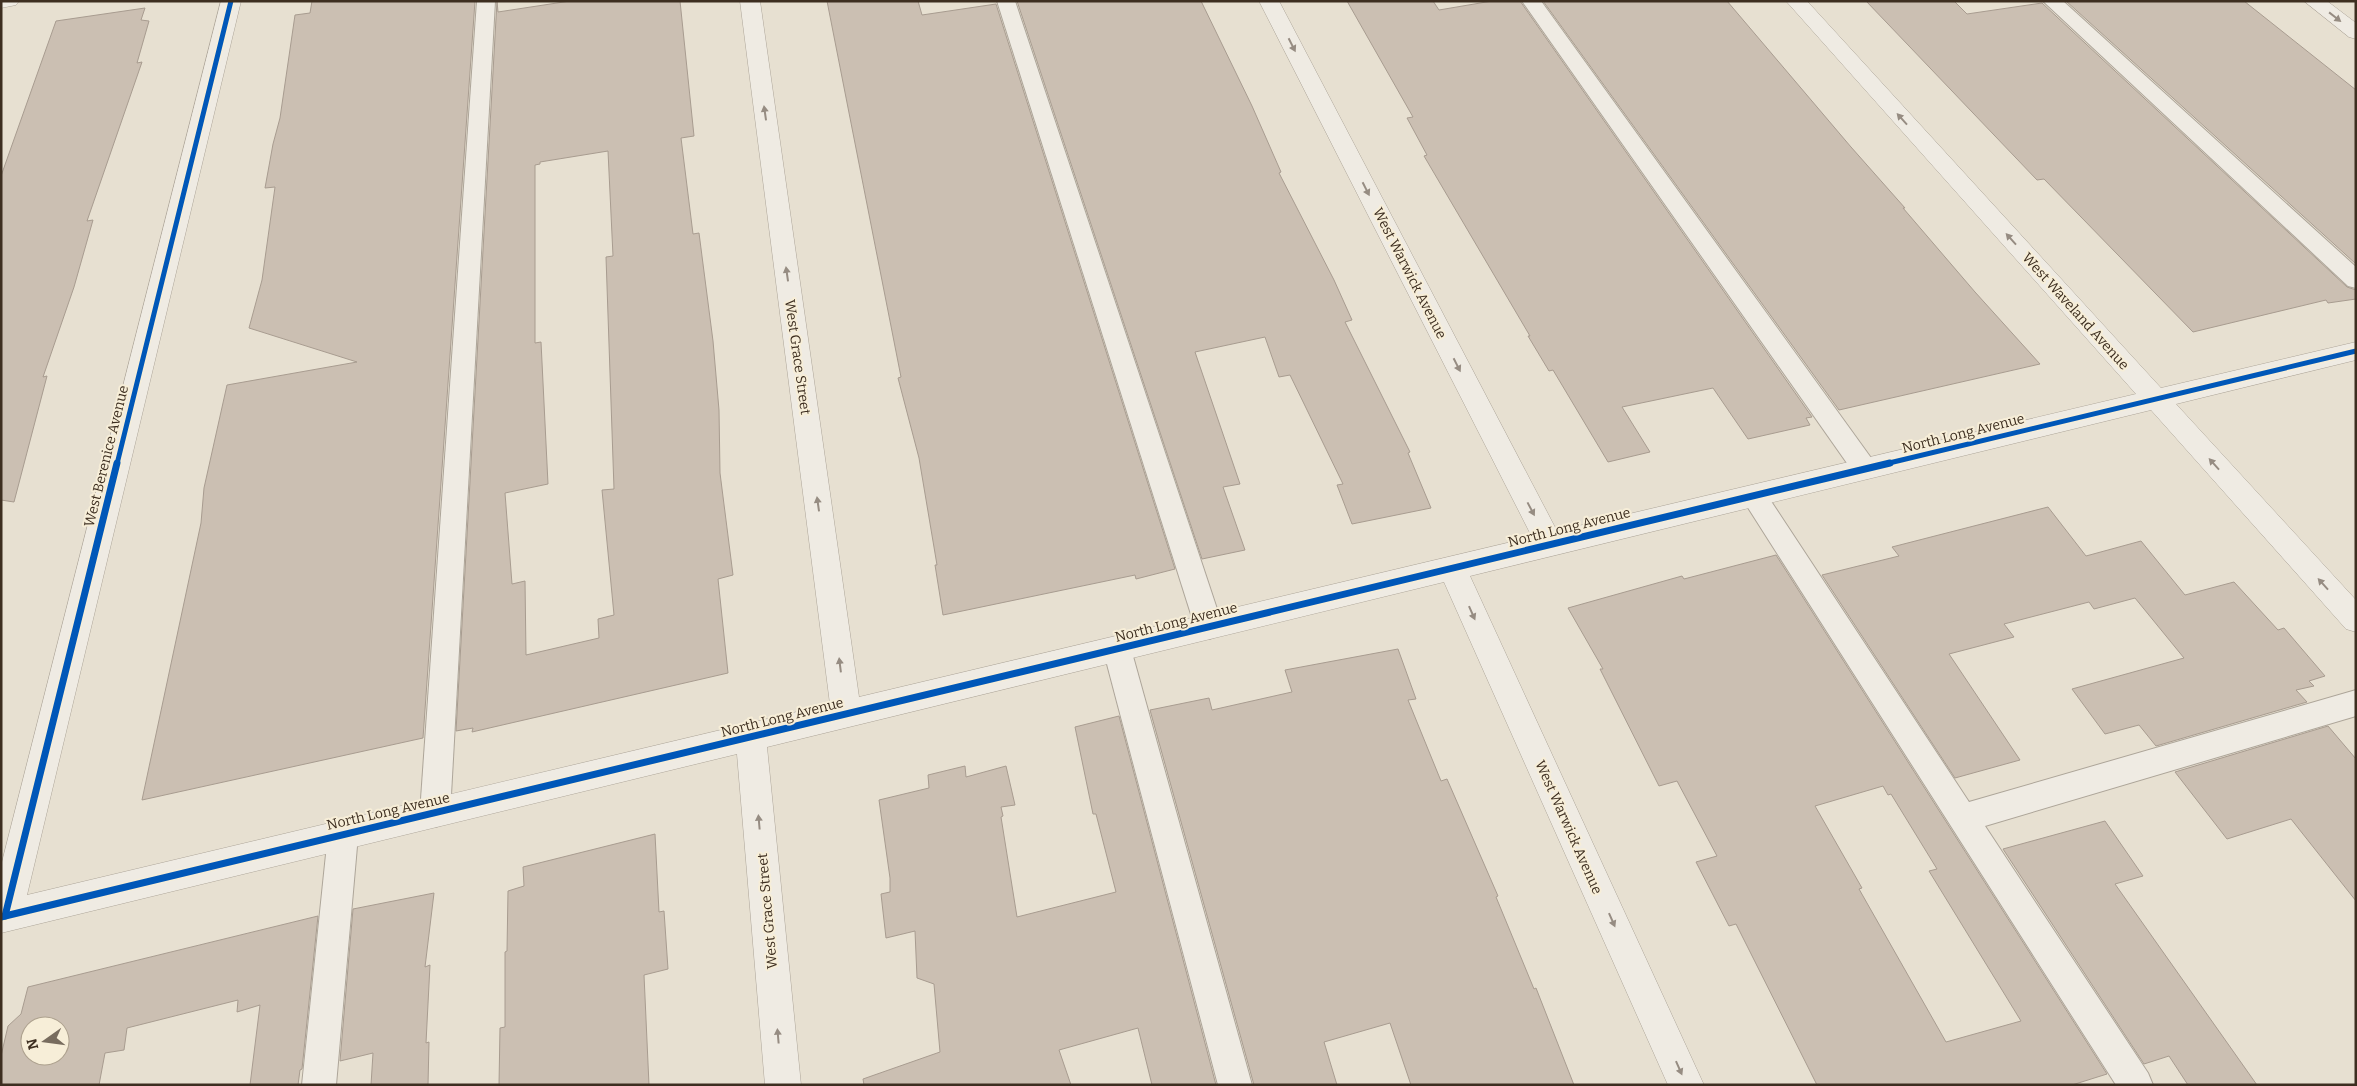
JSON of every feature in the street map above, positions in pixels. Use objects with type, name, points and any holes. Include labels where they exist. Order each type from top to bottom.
[{"type":"street","points":[[1,2],[9,1]]},
{"type":"street","name":"West Berenice Avenue","points":[[3,916],[231,1]]},
{"type":"street","name":"West Grace Street","points":[[750,1],[846,714]]},
{"type":"street","name":"West Warwick Avenue","points":[[1270,1],[1550,545]]},
{"type":"street","name":"West Waveland Avenue","points":[[1796,1],[2356,620]]},
{"type":"street","points":[[2314,1],[2356,33]]},
{"type":"street","name":"North Long Avenue","points":[[3,916],[2356,351]]},
{"type":"street","name":"West Warwick Avenue","points":[[1452,568],[1686,1085]]},
{"type":"street","name":"West Grace Street","points":[[751,737],[783,1085]]},
{"type":"lane","points":[[436,813],[486,1]]},
{"type":"lane","points":[[1006,1],[1209,627]]},
{"type":"lane","points":[[1531,1],[1865,469]]},
{"type":"lane","points":[[2052,1],[2356,280]]},
{"type":"lane","points":[[1754,496],[2136,1085]]},
{"type":"lane","points":[[1117,649],[1235,1085]]},
{"type":"lane","points":[[1963,818],[2356,703]]},
{"type":"lane","points":[[319,1085],[343,835]]},
{"type":"building","points":[[312,1],[475,1],[423,738],[142,800],[201,523],[204,488],[227,385],[357,362],[249,328],[262,280],[275,187],[265,188],[280,118],[295,15],[310,13]]},
{"type":"building","points":[[497,1],[498,12],[570,1],[680,1],[694,136],[681,138],[693,234],[699,233],[713,341],[719,410],[720,473],[733,575],[718,579],[728,673],[472,732],[473,728],[456,731]],"holes":[[[608,151],[613,256],[606,257],[614,489],[602,490],[614,615],[598,619],[599,638],[526,655],[525,581],[512,584],[505,493],[548,484],[541,342],[535,343],[535,165],[540,164],[540,162]]]},
{"type":"building","points":[[827,1],[918,1],[922,15],[996,4],[1175,569],[1136,579],[1135,575],[943,615],[935,565],[937,565],[919,458],[898,378],[901,377]]},
{"type":"building","points":[[1017,1],[1201,1],[1252,106],[1281,172],[1279,173],[1334,280],[1352,320],[1345,322],[1410,452],[1408,453],[1431,508],[1352,524],[1337,485],[1343,484],[1290,375],[1279,377],[1265,337],[1195,352],[1240,484],[1223,487],[1245,550],[1202,559]]},
{"type":"building","points":[[1347,1],[1433,1],[1439,10],[1492,1],[1520,1],[1812,417],[1806,418],[1810,425],[1748,439],[1713,388],[1622,407],[1650,452],[1608,462],[1553,370],[1549,371],[1424,156],[1427,155],[1407,118],[1413,117]]},
{"type":"building","points":[[1543,1],[1727,1],[1975,292],[2040,364],[1839,410]]},
{"type":"building","points":[[1866,1],[1954,1],[1967,14],[2042,3],[2347,287],[2356,290],[2356,299],[2328,303],[2326,300],[2193,332],[2044,179],[2037,180]]},
{"type":"building","points":[[2066,1],[2244,1],[2356,90],[2356,264]]},
{"type":"building","points":[[145,8],[141,20],[149,21],[137,63],[142,62],[87,221],[93,220],[74,287],[43,377],[47,376],[14,502],[1,500],[1,176],[56,21]]},
{"type":"building","points":[[2048,507],[2086,556],[2141,541],[2185,595],[2234,582],[2278,630],[2284,628],[2325,676],[2309,681],[2314,686],[2296,690],[2307,702],[2156,746],[2139,725],[2105,734],[2072,689],[2184,658],[2135,598],[2094,609],[2089,602],[2004,624],[2014,637],[1949,654],[2020,760],[1955,778],[1822,575],[1899,556],[1892,547]]},
{"type":"building","points":[[1776,555],[2107,1074],[2072,1085],[1817,1085],[1736,924],[1729,926],[1696,862],[1717,856],[1677,781],[1659,786],[1600,669],[1603,669],[1568,608],[1682,576],[1684,579]],"holes":[[[1883,786],[1888,795],[1891,794],[1937,869],[1929,871],[2021,1021],[1946,1042],[1859,889],[1862,888],[1815,806]]]},
{"type":"building","points":[[1398,649],[1416,699],[1408,700],[1441,781],[1447,779],[1498,896],[1496,897],[1534,989],[1536,988],[1574,1085],[1411,1085],[1390,1023],[1324,1042],[1337,1085],[1254,1085],[1150,710],[1209,698],[1212,710],[1292,692],[1285,670]]},
{"type":"building","points":[[1119,716],[1216,1085],[1152,1085],[1138,1028],[1059,1050],[1071,1085],[864,1085],[863,1079],[940,1052],[934,984],[917,978],[915,931],[886,938],[881,894],[890,892],[890,878],[879,800],[929,788],[928,775],[965,766],[966,777],[1006,766],[1015,805],[1001,807],[1003,816],[1001,817],[1017,917],[1116,892],[1096,814],[1093,814],[1075,727]]},
{"type":"building","points":[[2328,726],[2356,759],[2356,901],[2291,819],[2227,839],[2175,772]]},
{"type":"building","points":[[2105,821],[2143,876],[2115,884],[2257,1085],[2188,1085],[2169,1056],[2144,1064],[2003,849]]},
{"type":"building","points":[[655,834],[659,912],[664,911],[668,969],[644,975],[649,1085],[499,1085],[500,1028],[505,1027],[505,952],[507,951],[508,891],[524,886],[523,867]]},
{"type":"building","points":[[434,893],[425,967],[430,965],[426,1043],[429,1042],[428,1085],[371,1085],[373,1053],[340,1061],[353,909]]},
{"type":"building","points":[[318,916],[302,1069],[300,1070],[298,1085],[250,1085],[260,1005],[237,1012],[238,1000],[127,1028],[124,1050],[105,1053],[99,1085],[1,1085],[1,1056],[8,1026],[21,1014],[28,987]]},
{"type":"cycle path","points":[[5,916],[231,1]]},
{"type":"cycle path","points":[[1,917],[2356,351]]}]
